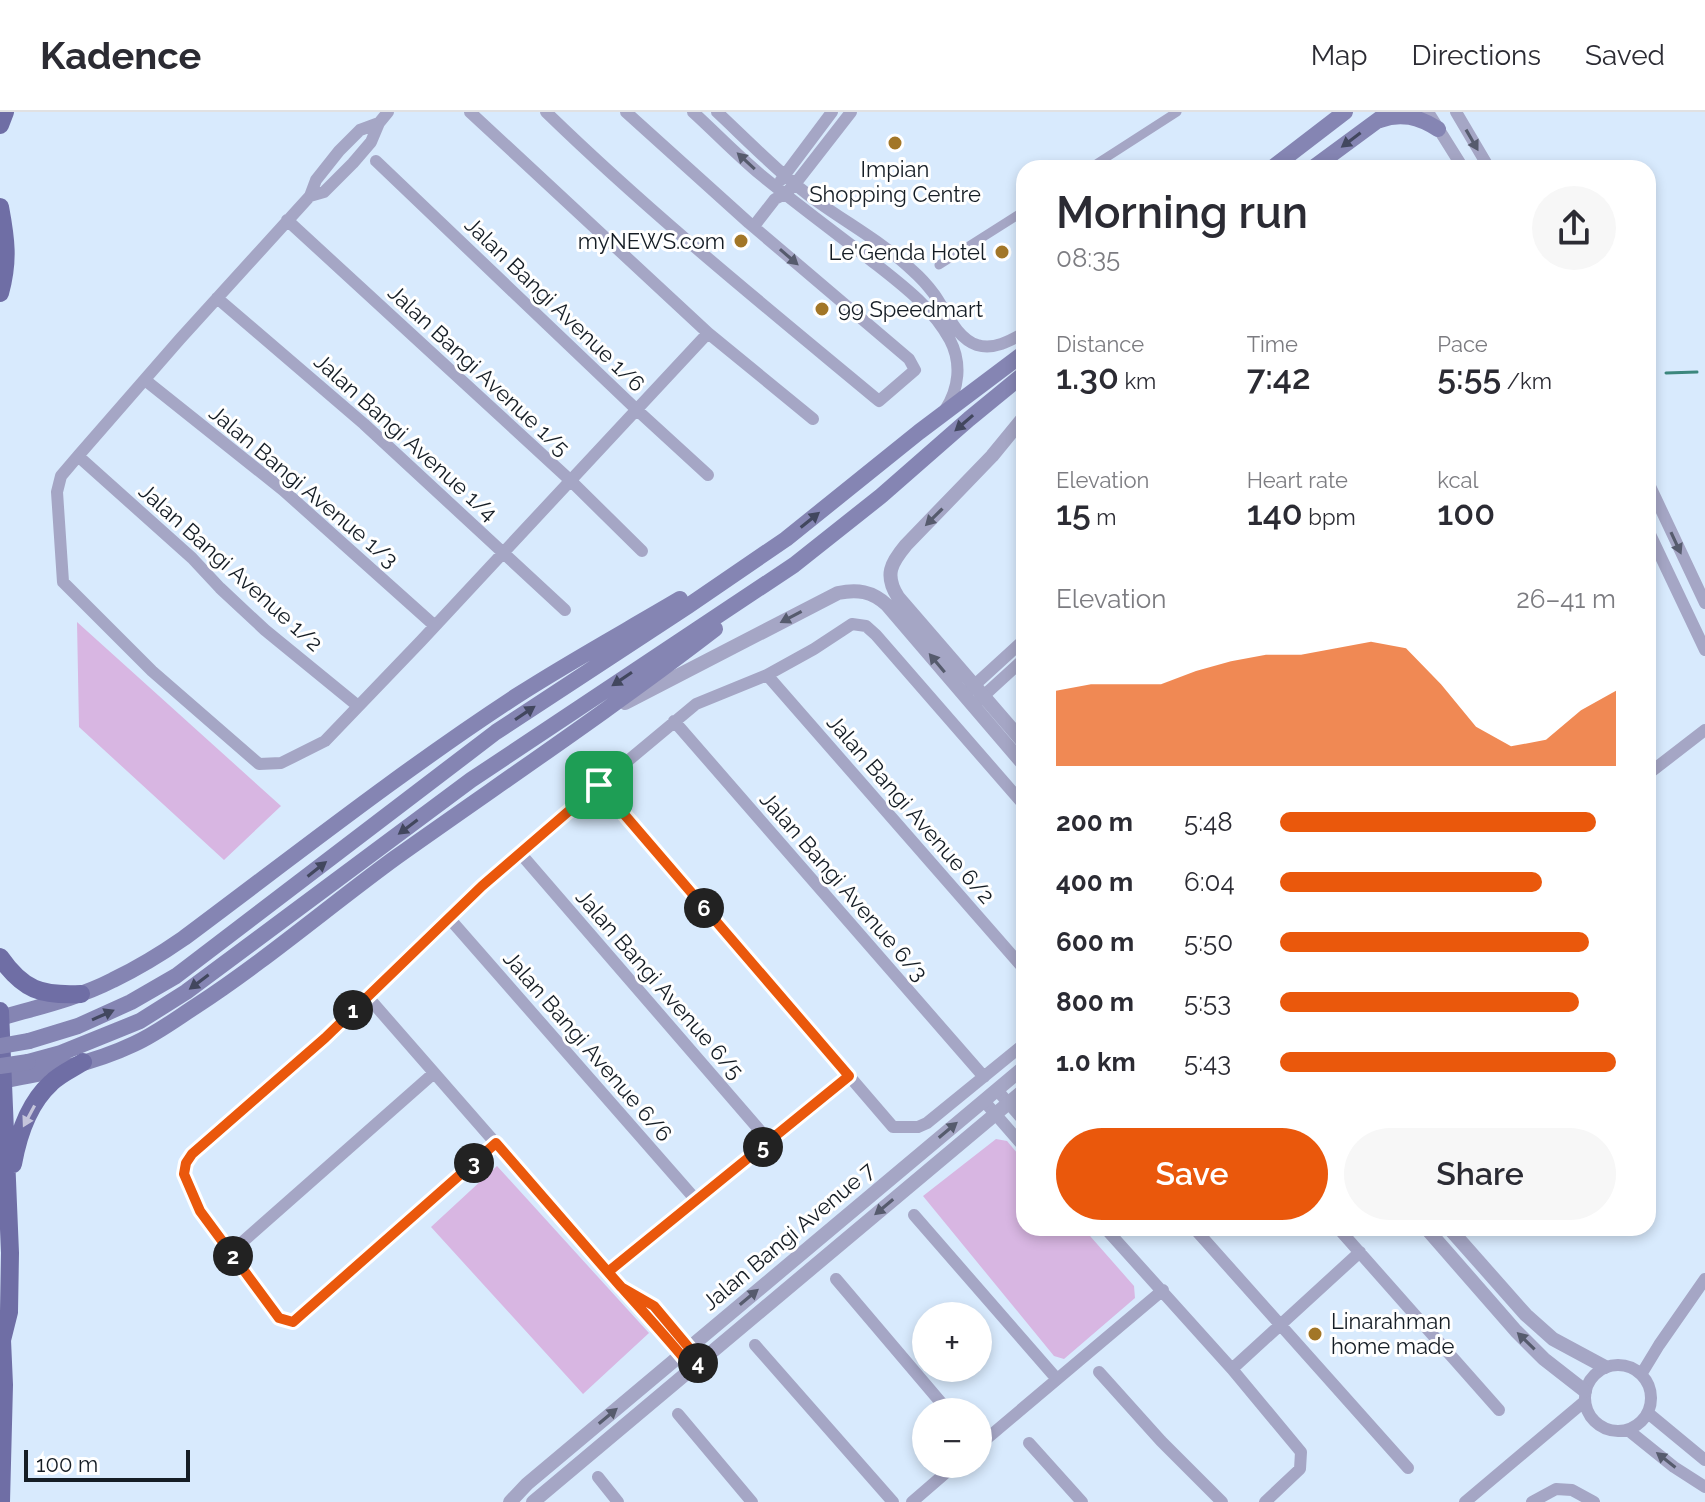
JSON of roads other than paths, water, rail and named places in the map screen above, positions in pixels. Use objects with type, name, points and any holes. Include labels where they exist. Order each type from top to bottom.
[{"type":"main road","points":[[0,125],[5,112]]},
{"type":"main road","points":[[1282,160],[1345,112]]},
{"type":"main road","points":[[1324,160],[1382,117],[1403,115],[1427,122],[1438,129]]},
{"type":"main road","points":[[0,207],[7,256],[0,293]]},
{"type":"main road","points":[[0,1046],[78,1026],[131,1002],[176,976],[496,732],[786,539],[1016,359]]},
{"type":"main road","points":[[1,1076],[109,1055],[137,1043],[232,982],[389,863],[675,659],[881,496],[1016,381]]},
{"type":"main road","points":[[0,1018],[81,994],[151,960],[387,785],[516,696],[786,539]]},
{"type":"main road","points":[[1,1076],[28,1062],[61,1053],[140,1021],[186,992],[471,780],[794,565]]},
{"type":"main road","points":[[0,957],[16,977],[33,989],[54,994],[81,994]]},
{"type":"main road","points":[[0,1011],[9,1205],[9,1312],[1,1337],[4,1385],[1,1502]]},
{"type":"main road","points":[[9,1205],[16,1148],[23,1126],[50,1084],[83,1062]]},
{"type":"street","points":[[310,196],[324,192],[353,163],[371,142],[379,123],[388,112]]},
{"type":"street","points":[[470,112],[708,333],[813,419]]},
{"type":"street","points":[[546,112],[675,231],[879,401],[915,370],[909,359],[626,112]]},
{"type":"street","points":[[693,112],[761,175],[891,276],[936,319],[956,355],[958,371],[953,398],[938,418]]},
{"type":"street","points":[[717,112],[780,189]]},
{"type":"street","points":[[754,226],[832,112]]},
{"type":"street","points":[[780,189],[795,184],[851,112]]},
{"type":"street","points":[[1102,160],[1177,112]]},
{"type":"street","points":[[1428,112],[1458,160]]},
{"type":"street","points":[[1456,112],[1484,160]]},
{"type":"street","points":[[379,123],[360,130],[339,151],[316,180],[310,196],[61,476],[57,492],[63,582],[152,671],[259,764],[281,763],[325,741],[708,333]]},
{"type":"street","name":"Jalan Bangi Avenue 1/6","points":[[376,161],[708,475]]},
{"type":"street","points":[[795,184],[901,259],[934,293],[964,337],[976,345],[989,346],[1004,344],[1016,337]]},
{"type":"street","points":[[939,265],[1016,216]]},
{"type":"street","name":"Jalan Bangi Avenue 1/5","points":[[287,220],[571,481],[642,551]]},
{"type":"street","name":"Jalan Bangi Avenue 1/4","points":[[217,298],[364,424],[565,610]]},
{"type":"street","name":"Jalan Bangi Avenue 1/3","points":[[145,380],[283,490],[435,626]]},
{"type":"street","points":[[1016,427],[906,545],[894,559],[890,573],[891,586],[898,597],[1016,754]]},
{"type":"street","name":"Jalan Bangi Avenue 1/2","points":[[78,456],[192,558],[265,630],[358,706]]},
{"type":"street","points":[[1656,499],[1705,603]]},
{"type":"street","points":[[1656,547],[1705,650]]},
{"type":"street","points":[[580,729],[827,598],[848,591],[877,596],[1016,735]]},
{"type":"street","points":[[496,1143],[293,1322],[279,1318],[230,1253],[200,1211],[184,1174],[192,1154],[325,1038],[520,853],[674,721],[696,704],[767,675],[852,624],[866,626],[876,635],[1016,796]]},
{"type":"street","points":[[974,695],[1016,649]]},
{"type":"street","points":[[974,695],[1016,665]]},
{"type":"street","name":"Jalan Bangi Avenue 6/2","points":[[767,675],[1016,960]]},
{"type":"street","name":"Jalan Bangi Avenue 6/3","points":[[674,721],[984,1077]]},
{"type":"street","points":[[1656,768],[1705,730]]},
{"type":"street","points":[[599,785],[893,1127],[918,1127],[927,1123],[1016,1051]]},
{"type":"street","name":"Jalan Bangi Avenue 6/5","points":[[520,853],[769,1141]]},
{"type":"street","name":"Jalan Bangi Avenue 6/6","points":[[449,918],[696,1200]]},
{"type":"street","points":[[367,996],[621,1287],[696,1364]]},
{"type":"street","points":[[230,1253],[434,1073]]},
{"type":"street","name":"Jalan Bangi Avenue 7","points":[[510,1502],[527,1484],[1016,1074]]},
{"type":"street","points":[[608,1272],[849,1076]]},
{"type":"street","points":[[997,1090],[1016,1112]]},
{"type":"street","name":"Jalan Bangi Avenue 7","points":[[533,1502],[1016,1096]]},
{"type":"street","points":[[984,1101],[1016,1138]]},
{"type":"street","points":[[914,1215],[1056,1378]]},
{"type":"street","points":[[1112,1236],[1232,1369],[1301,1452],[1300,1469],[1265,1502]]},
{"type":"street","points":[[1201,1236],[1408,1468]]},
{"type":"street","points":[[1345,1236],[1499,1410]]},
{"type":"street","points":[[1433,1236],[1516,1331],[1585,1396],[1588,1413],[1595,1422],[1616,1432],[1628,1430],[1640,1424],[1648,1413],[1652,1396],[1642,1373],[1625,1364],[1605,1367],[1592,1376],[1585,1396],[1465,1502]]},
{"type":"street","points":[[1456,1236],[1526,1315],[1553,1339],[1605,1367]]},
{"type":"street","points":[[1232,1369],[1360,1252]]},
{"type":"street","points":[[836,1279],[937,1398]]},
{"type":"street","points":[[1642,1373],[1705,1279]]},
{"type":"street","points":[[992,1434],[1163,1290]]},
{"type":"street","points":[[755,1345],[893,1502]]},
{"type":"street","points":[[1099,1372],[1222,1502]]},
{"type":"street","points":[[1648,1413],[1705,1460]]},
{"type":"street","points":[[678,1414],[752,1502]]},
{"type":"street","points":[[1628,1430],[1705,1487]]},
{"type":"street","points":[[576,1443],[587,1456]]},
{"type":"street","points":[[1029,1443],[1082,1502]]},
{"type":"street","points":[[598,1477],[618,1502]]},
{"type":"street","points":[[912,1502],[940,1478]]},
{"type":"street","points":[[1532,1502],[1556,1489],[1572,1490],[1594,1502]]},
{"type":"waterway","points":[[1666,373],[1697,372]]},
{"type":"place","name":"Impian Shopping Centre","points":[[895,143]]},
{"type":"place","name":"myNEWS.com","points":[[741,241]]},
{"type":"place","name":"Le'Genda Hotel","points":[[1002,252]]},
{"type":"place","name":"99 Speedmart","points":[[822,309]]},
{"type":"place","name":"Linarahman home made","points":[[1315,1334]]}]
